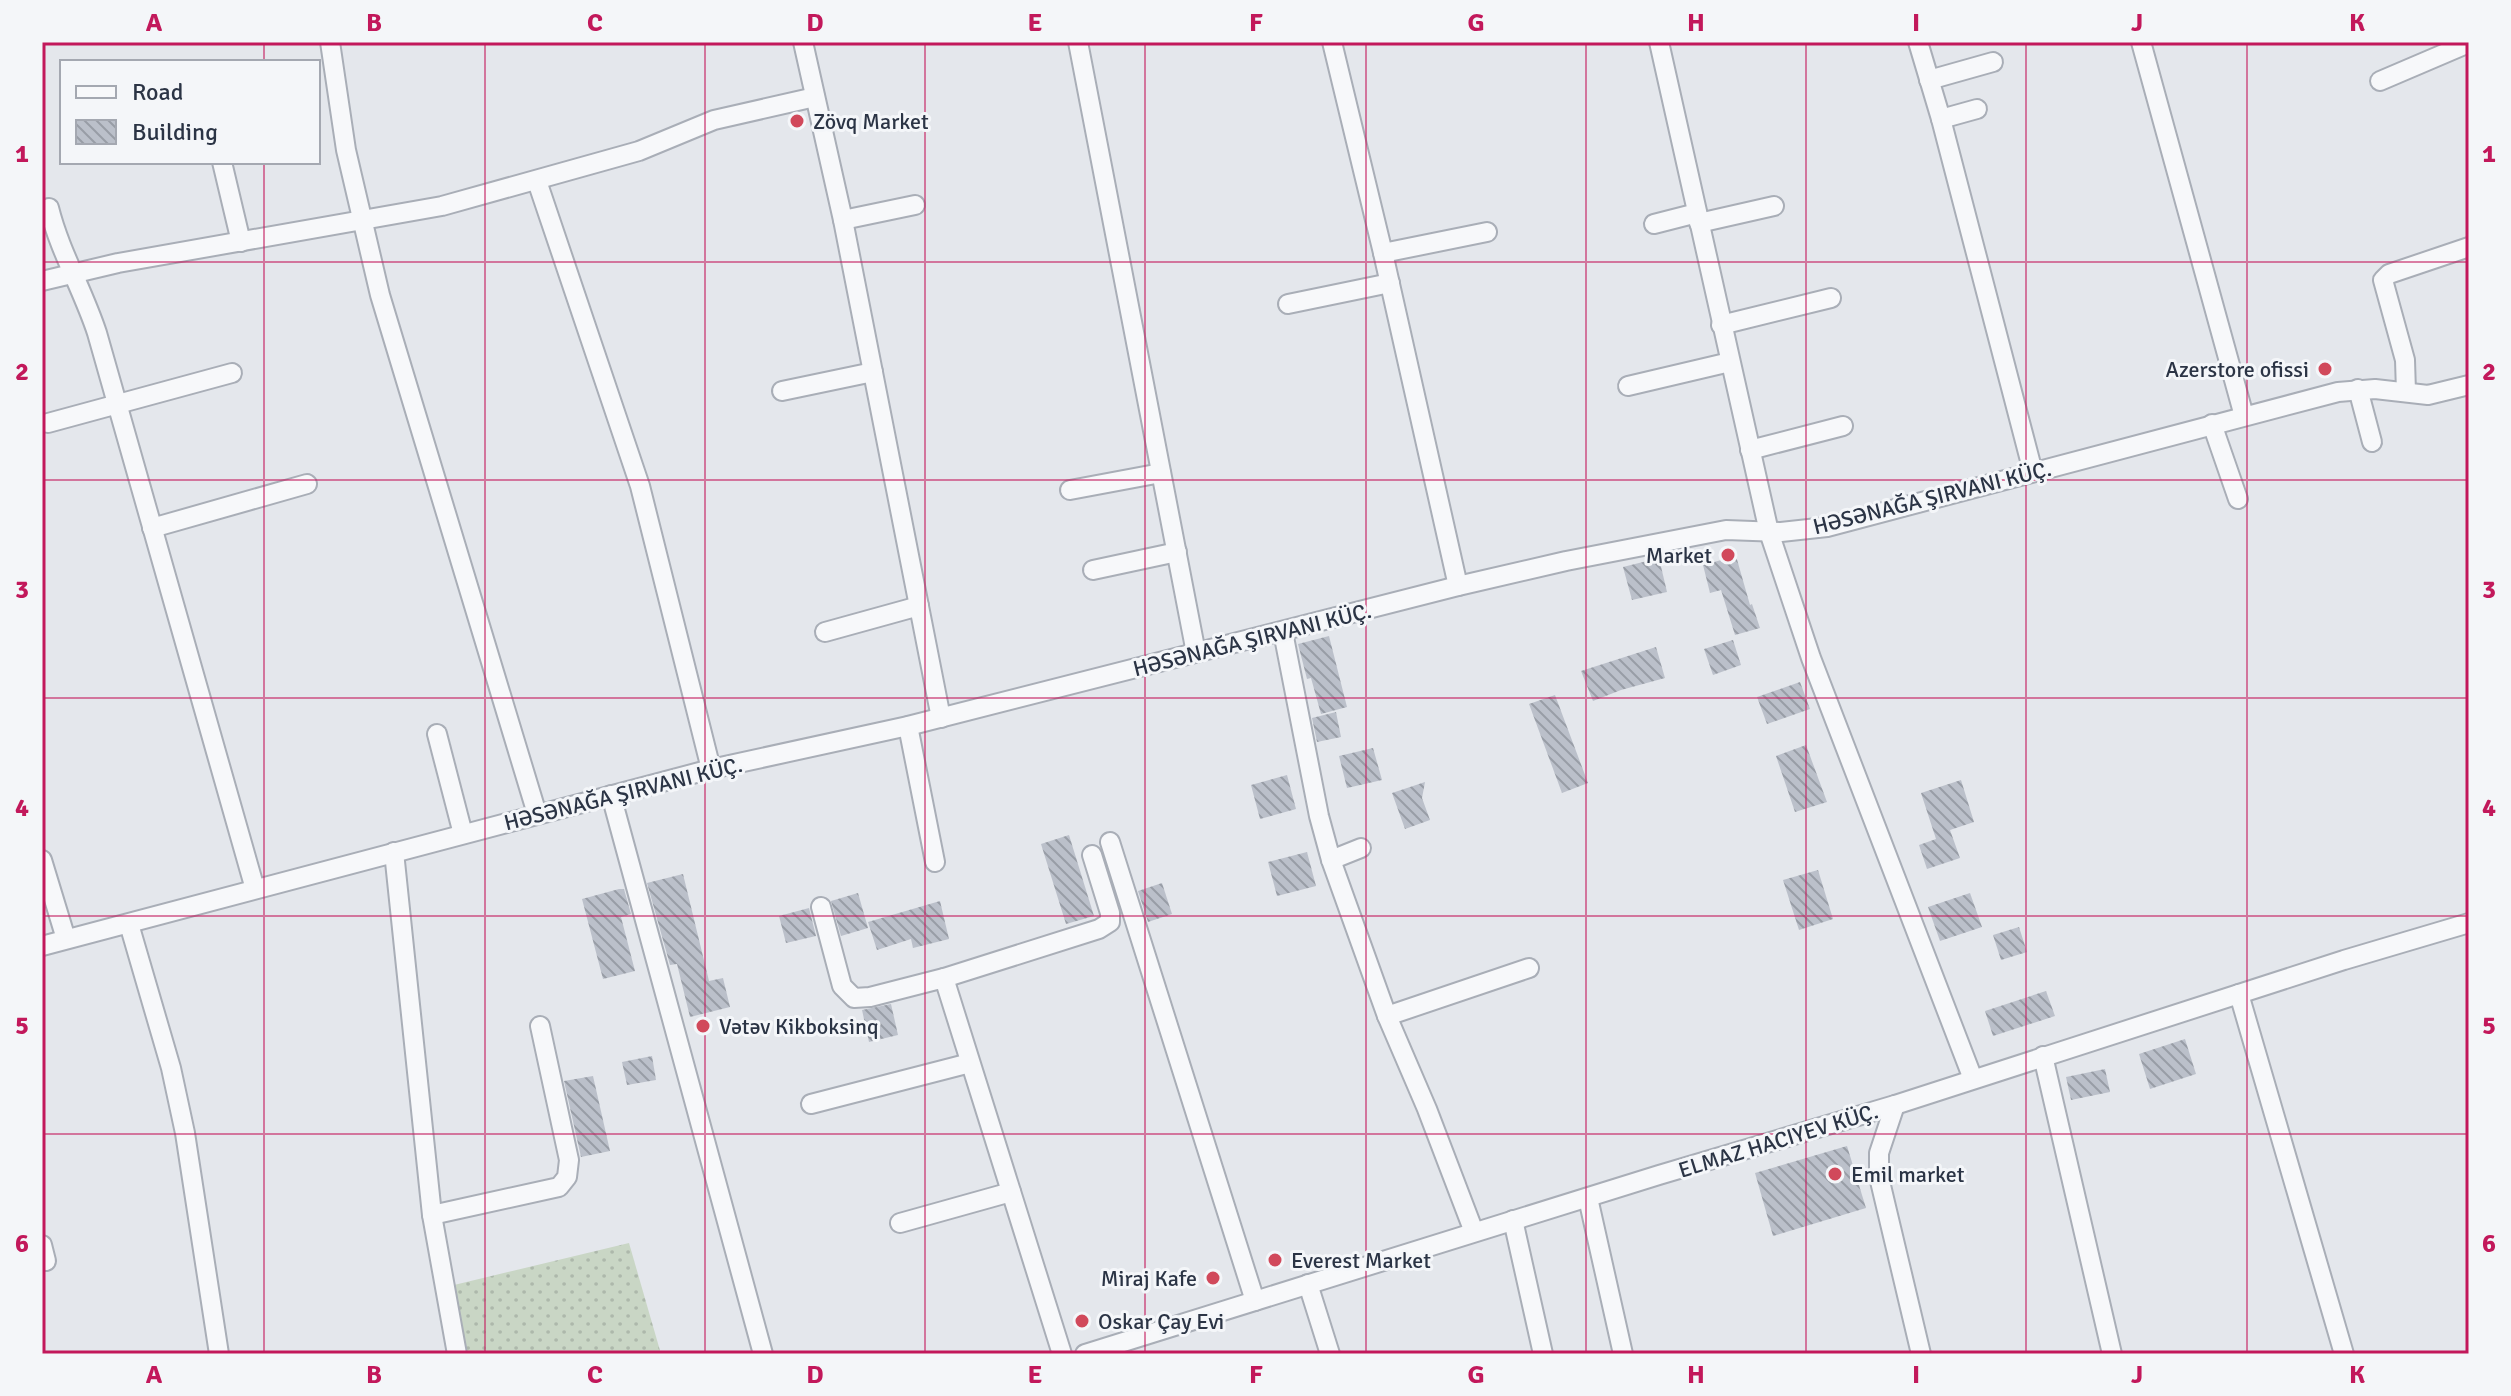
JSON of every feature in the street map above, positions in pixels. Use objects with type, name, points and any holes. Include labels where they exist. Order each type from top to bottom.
[{"type":"street","points":[[330,42],[346,150],[380,295],[537,814]]},
{"type":"street","points":[[803,42],[843,220],[941,718]]},
{"type":"street","points":[[1078,42],[1196,653]]},
{"type":"street","points":[[1332,42],[1458,586]]},
{"type":"street","points":[[1659,42],[1769,532],[1811,658],[1973,1079]]},
{"type":"street","points":[[1918,42],[2033,472]]},
{"type":"street","points":[[2141,42],[2244,416]]},
{"type":"street","points":[[2380,81],[2469,43]]},
{"type":"street","points":[[1929,80],[1993,62]]},
{"type":"street","points":[[42,281],[118,263],[442,206],[639,151],[714,120],[815,97]]},
{"type":"street","points":[[1941,119],[1977,109]]},
{"type":"street","points":[[222,164],[241,242]]},
{"type":"street","points":[[537,181],[640,486],[711,769]]},
{"type":"street","points":[[843,220],[915,205]]},
{"type":"street","points":[[1654,224],[1774,206]]},
{"type":"street","points":[[49,208],[57,238],[85,296],[255,889]]},
{"type":"street","points":[[1383,253],[1487,232]]},
{"type":"street","points":[[2406,392],[2405,360],[2383,280],[2389,274],[2469,247]]},
{"type":"street","points":[[1288,304],[1390,283]]},
{"type":"street","points":[[1721,325],[1831,298]]},
{"type":"street","points":[[1628,386],[1730,362]]},
{"type":"street","points":[[782,391],[873,372]]},
{"type":"street","points":[[48,423],[232,373]]},
{"type":"street","name":"HƏSƏNAĞA ŞIRVANI KÜÇ.","points":[[42,946],[711,769],[941,718],[1566,561],[1726,530],[1769,532],[1827,527],[2212,424],[2358,389],[2428,395],[2469,385]]},
{"type":"street","points":[[2358,389],[2372,442]]},
{"type":"street","points":[[2212,424],[2238,499]]},
{"type":"street","points":[[1750,450],[1843,426]]},
{"type":"street","points":[[1070,490],[1161,473]]},
{"type":"street","points":[[152,528],[307,484]]},
{"type":"street","points":[[1093,570],[1177,552]]},
{"type":"street","points":[[825,632],[919,606]]},
{"type":"street","points":[[1283,632],[1319,816],[1331,860],[1387,1016],[1474,1232]]},
{"type":"street","points":[[908,726],[935,862]]},
{"type":"street","points":[[437,734],[463,834]]},
{"type":"street","points":[[611,795],[763,1354]]},
{"type":"street","points":[[1110,842],[1255,1301]]},
{"type":"street","points":[[1331,860],[1361,848]]},
{"type":"street","points":[[394,852],[432,1215],[457,1354]]},
{"type":"street","points":[[821,907],[842,986],[854,998],[870,997],[944,978],[1099,929],[1110,922],[1092,855]]},
{"type":"street","points":[[42,860],[66,939]]},
{"type":"street","points":[[1085,1354],[1895,1105],[2344,960],[2469,923]]},
{"type":"street","points":[[129,924],[171,1068],[185,1133],[219,1354]]},
{"type":"street","points":[[1387,1016],[1529,968]]},
{"type":"street","points":[[944,978],[1062,1354]]},
{"type":"street","points":[[2239,994],[2344,1354]]},
{"type":"street","points":[[432,1215],[559,1187],[567,1177],[569,1160],[540,1026]]},
{"type":"street","points":[[2043,1056],[2112,1354]]},
{"type":"street","points":[[811,1104],[970,1063]]},
{"type":"street","points":[[1895,1105],[1879,1153],[1879,1177],[1921,1354]]},
{"type":"street","points":[[900,1223],[1011,1192]]},
{"type":"street","points":[[1588,1198],[1623,1354]]},
{"type":"street","points":[[1513,1220],[1543,1354]]},
{"type":"street","points":[[1308,1284],[1330,1354]]},
{"type":"green space","points":[[629,1243],[661,1354],[464,1354],[454,1285]]},
{"type":"building","points":[[1736,556],[1760,628],[1735,635],[1721,590],[1710,593],[1703,565]]},
{"type":"building","points":[[1659,558],[1667,592],[1632,600],[1623,567]]},
{"type":"building","points":[[1329,636],[1347,707],[1321,714],[1298,644]]},
{"type":"building","points":[[1733,640],[1741,665],[1713,675],[1704,649]]},
{"type":"building","points":[[1656,647],[1665,678],[1593,701],[1581,671]]},
{"type":"building","points":[[1800,682],[1810,709],[1767,724],[1757,697]]},
{"type":"building","points":[[1555,695],[1588,783],[1562,793],[1529,704]]},
{"type":"building","points":[[1336,712],[1341,737],[1317,742],[1312,718]]},
{"type":"building","points":[[1806,745],[1827,802],[1795,812],[1776,756]]},
{"type":"building","points":[[1373,748],[1382,780],[1347,788],[1339,756]]},
{"type":"building","points":[[1287,775],[1296,809],[1260,819],[1251,785]]},
{"type":"building","points":[[1961,780],[1974,822],[1950,830],[1960,858],[1927,869],[1919,845],[1936,839],[1921,793]]},
{"type":"building","points":[[1425,782],[1422,798],[1430,820],[1405,829],[1392,793]]},
{"type":"building","points":[[1069,835],[1094,916],[1066,924],[1041,844]]},
{"type":"building","points":[[1307,852],[1316,886],[1277,896],[1268,862]]},
{"type":"building","points":[[1818,870],[1833,919],[1799,930],[1783,880]]},
{"type":"building","points":[[683,874],[709,981],[723,978],[730,1007],[690,1017],[677,964],[670,965],[647,883]]},
{"type":"building","points":[[1162,883],[1172,914],[1148,922],[1138,891]]},
{"type":"building","points":[[624,889],[631,914],[621,917],[635,971],[603,979],[582,899]]},
{"type":"building","points":[[858,893],[868,928],[841,936],[831,901]]},
{"type":"building","points":[[1970,893],[1982,927],[1940,941],[1928,907]]},
{"type":"building","points":[[940,901],[949,939],[913,948],[911,939],[877,950],[868,922]]},
{"type":"building","points":[[809,908],[816,936],[786,943],[779,916]]},
{"type":"building","points":[[2019,927],[2027,952],[2001,960],[1993,935]]},
{"type":"building","points":[[2046,991],[2055,1016],[1993,1036],[1985,1011]]},
{"type":"building","points":[[891,1004],[898,1035],[869,1042],[862,1010]]},
{"type":"building","points":[[2185,1039],[2196,1074],[2150,1089],[2139,1054]]},
{"type":"building","points":[[652,1056],[656,1080],[627,1085],[622,1062]]},
{"type":"building","points":[[2105,1069],[2110,1092],[2071,1100],[2066,1077]]},
{"type":"building","points":[[593,1076],[610,1151],[581,1157],[564,1081]]},
{"type":"building","points":[[1847,1146],[1866,1208],[1773,1236],[1755,1173]]},
{"type":"place","name":"Zövq Market","points":[[797,121]]},
{"type":"place","name":"Azerstore ofissi","points":[[2325,369]]},
{"type":"place","name":"Market","points":[[1728,555]]},
{"type":"place","name":"Vətəv Kikboksinq","points":[[703,1026]]},
{"type":"place","name":"Emil market","points":[[1835,1174]]},
{"type":"place","name":"Everest Market","points":[[1275,1260]]},
{"type":"place","name":"Miraj Kafe","points":[[1213,1278]]},
{"type":"place","name":"Oskar Çay Evi","points":[[1082,1321]]}]
